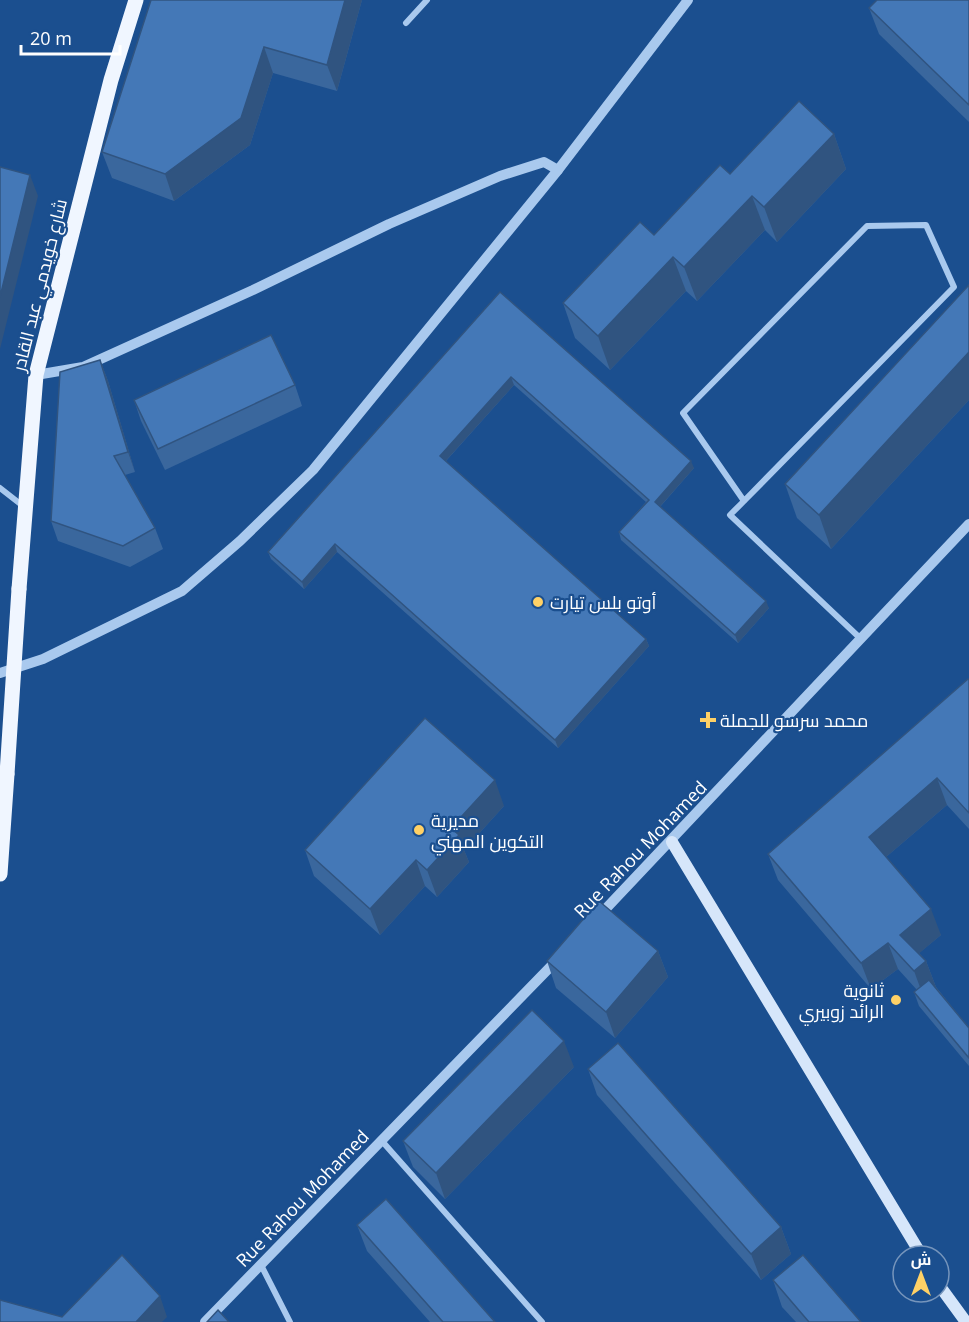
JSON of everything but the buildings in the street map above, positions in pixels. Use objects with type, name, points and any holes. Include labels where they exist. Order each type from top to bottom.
[{"type":"main road","name":"شارع خويدمي عبد القادر","points":[[0,874],[24,506],[36,375],[111,81],[136,0]]},
{"type":"main road","points":[[672,842],[915,1244]]},
{"type":"main road","points":[[951,1301],[966,1322]]},
{"type":"street","points":[[406,23],[427,0]]},
{"type":"street","points":[[0,673],[43,659],[182,591],[240,541],[313,470],[558,170],[688,0]]},
{"type":"street","points":[[36,375],[83,367],[253,290],[389,224],[501,176],[544,162],[558,170]]},
{"type":"street","points":[[744,501],[683,413],[867,226],[926,225],[954,287],[744,501],[730,515],[861,639]]},
{"type":"street","points":[[0,488],[24,506]]},
{"type":"street","name":"Rue Rahou Mohamed","points":[[589,927],[672,842],[969,524]]},
{"type":"street","name":"Rue Rahou Mohamed","points":[[205,1322],[564,953]]},
{"type":"street","points":[[381,1140],[542,1322]]},
{"type":"street","points":[[261,1265],[290,1322]]},
{"type":"place","name":"أوتو بلس تيارت","points":[[538,602]]},
{"type":"place","name":"محمد سرسو للجملة","points":[[708,720]]},
{"type":"place","name":"مديرية التكوين المهني","points":[[419,830]]},
{"type":"place","name":"ثانوية الرائد زوبيري","points":[[896,1000]]}]
